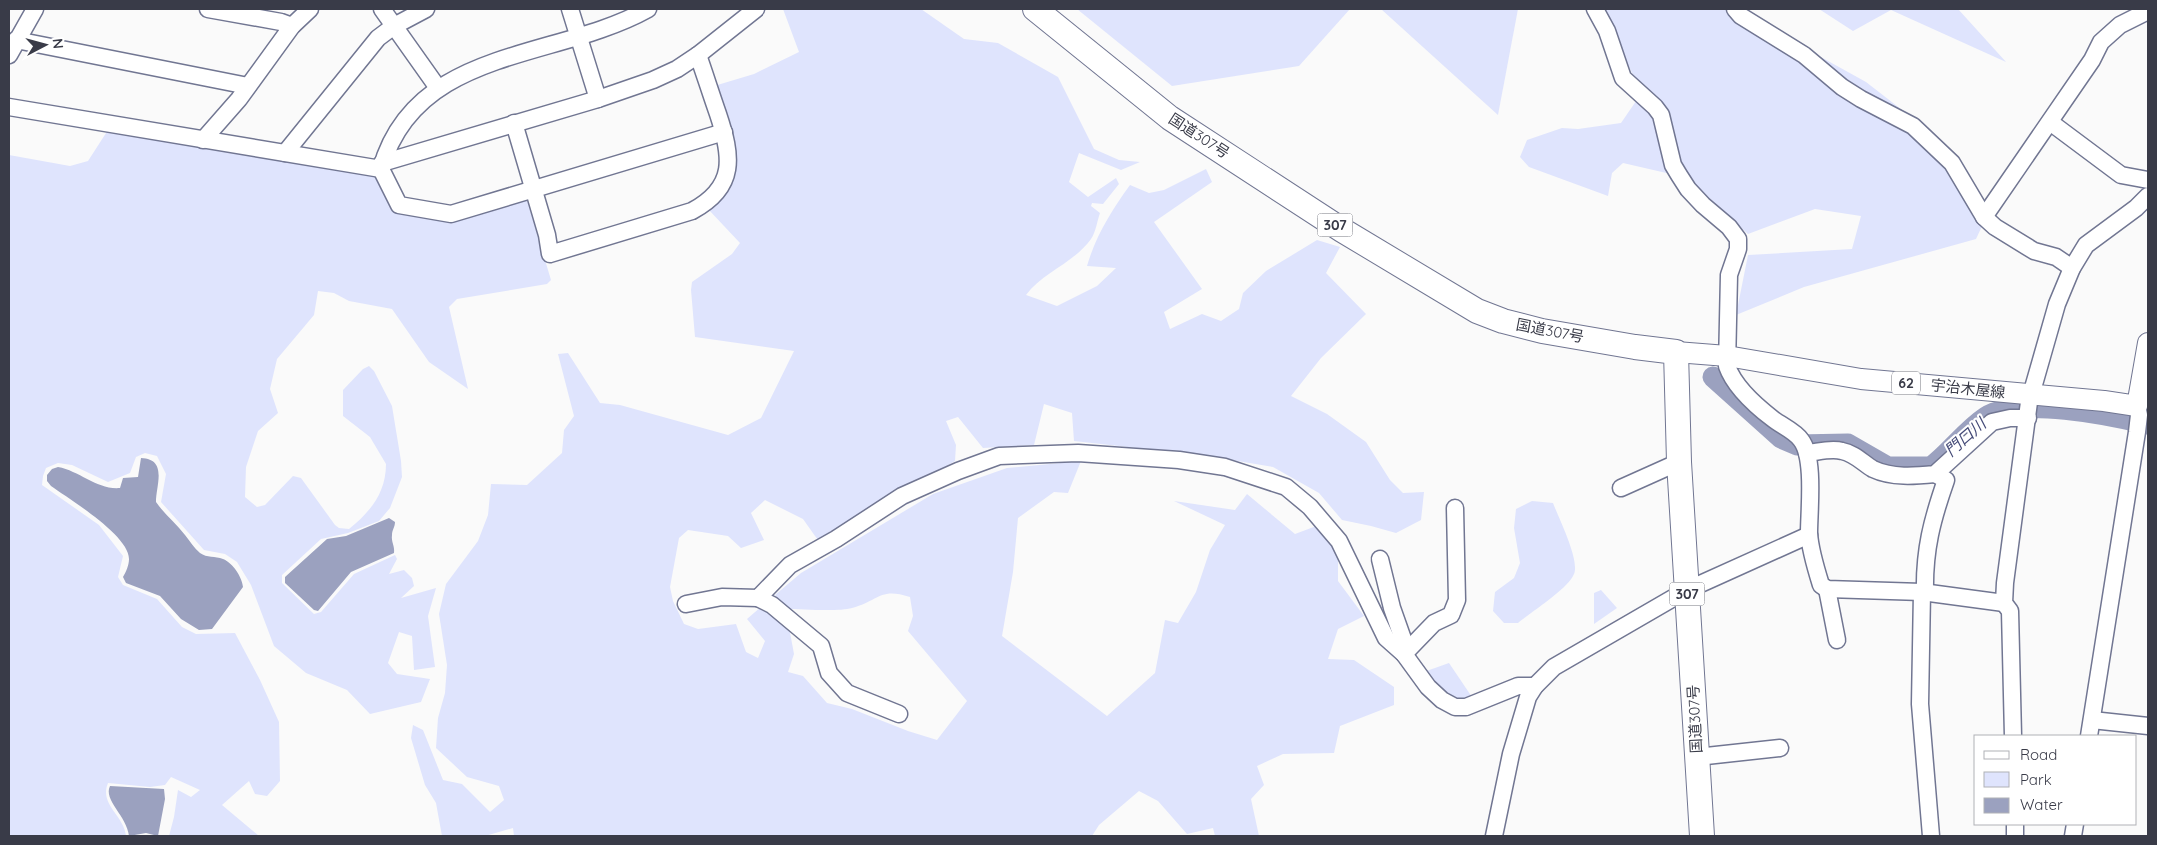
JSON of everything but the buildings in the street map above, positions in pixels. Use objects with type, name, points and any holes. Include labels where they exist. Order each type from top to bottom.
[{"type":"highway","name":"国道307号","points":[[1035,9],[1170,118],[1342,230],[1477,312],[1542,331],[1634,347],[1676,352],[1679,462],[1702,836]]},
{"type":"main road","points":[[2141,412],[2148,343]]},
{"type":"main road","name":"宇治木屋線","points":[[1676,352],[1727,356],[2029,408],[2141,412]]},
{"type":"street","points":[[35,9],[12,48],[248,86]]},
{"type":"street","points":[[208,9],[281,22],[292,26]]},
{"type":"street","points":[[203,140],[248,86],[292,26],[310,9]]},
{"type":"street","points":[[382,9],[438,88]]},
{"type":"street","points":[[285,153],[378,38],[394,26],[426,9]]},
{"type":"street","points":[[570,9],[598,99]]},
{"type":"street","points":[[648,9],[632,18],[578,37],[490,62],[457,76],[438,88],[405,120],[390,144],[381,166],[399,205],[451,214],[724,132]]},
{"type":"street","points":[[9,107],[203,140],[381,166],[514,123],[598,99],[661,76],[677,69],[698,55],[756,9]]},
{"type":"street","points":[[1595,9],[1607,31],[1623,78],[1655,107],[1661,115],[1673,165],[1679,176],[1688,189],[1703,205],[1729,227],[1738,239],[1738,249],[1729,275],[1726,366],[1731,378],[1805,448],[1839,450],[1849,453],[1873,469],[1883,473],[1897,475],[1935,474],[1946,480],[1927,543],[1923,593],[1920,704],[1931,836]]},
{"type":"street","points":[[1735,9],[1741,16],[1804,55],[1842,87],[1913,126],[1952,163],[1972,193],[1984,217],[1995,227],[2034,251],[2056,257],[2072,268]]},
{"type":"street","points":[[1984,217],[2092,60],[2101,42],[2120,25],[2148,11]]},
{"type":"street","points":[[514,123],[547,235],[550,254],[692,212],[711,200],[725,181],[728,168],[728,144],[698,55]]},
{"type":"street","points":[[2050,122],[2121,175],[2148,180]]},
{"type":"street","points":[[2004,603],[2005,583],[2029,408],[2057,304],[2072,268],[2086,245],[2136,208],[2148,196]]},
{"type":"street","points":[[1935,474],[1992,422],[2010,418],[2029,408]]},
{"type":"street","points":[[2141,412],[2136,432],[2090,728],[2148,726]]},
{"type":"street","points":[[1805,448],[1810,485],[1810,536],[1821,586],[1827,589],[1923,593],[2004,603],[2010,610],[2013,735]]},
{"type":"street","points":[[758,598],[790,565],[836,539],[902,496],[958,471],[999,456],[1078,453],[1179,460],[1225,467],[1286,487],[1310,507],[1339,541],[1386,638],[1404,654],[1428,687],[1442,700],[1456,707],[1466,707],[1518,686],[1535,686]]},
{"type":"street","points":[[1620,488],[1679,462]]},
{"type":"street","points":[[1404,654],[1434,623],[1451,615],[1457,600],[1455,508]]},
{"type":"street","points":[[1494,836],[1511,754],[1528,697],[1535,686],[1554,666],[1687,590],[1810,536]]},
{"type":"street","points":[[1380,560],[1392,608],[1404,642],[1404,654]]},
{"type":"street","points":[[1827,589],[1837,640]]},
{"type":"street","points":[[686,604],[722,597],[758,598],[772,604],[821,646],[829,673],[846,693],[899,714]]},
{"type":"street","points":[[1697,757],[1780,748]]},
{"type":"green space","points":[[783,9],[921,9],[964,39],[998,43],[1058,77],[1094,149],[1119,160],[1140,162],[1121,170],[1079,153],[1069,182],[1088,197],[1116,178],[1119,184],[1103,204],[1092,203],[1091,206],[1100,213],[1091,239],[1076,255],[1041,280],[1026,295],[1057,306],[1097,286],[1116,268],[1087,266],[1105,223],[1130,185],[1149,193],[1164,190],[1206,169],[1212,182],[1154,222],[1202,289],[1164,312],[1170,329],[1202,314],[1221,321],[1239,309],[1243,293],[1266,271],[1317,240],[1340,247],[1326,273],[1366,314],[1321,358],[1291,396],[1327,414],[1366,442],[1390,480],[1403,493],[1424,492],[1421,520],[1396,533],[1342,520],[1319,493],[1273,467],[1208,456],[1074,441],[1072,413],[1044,404],[1034,445],[983,448],[958,417],[946,421],[956,445],[955,461],[820,543],[803,519],[765,500],[751,513],[764,540],[741,548],[728,536],[688,530],[679,538],[670,587],[673,601],[684,624],[698,629],[736,624],[746,652],[758,658],[765,641],[747,619],[762,606],[789,627],[794,654],[788,672],[803,676],[827,703],[852,709],[937,740],[967,701],[908,631],[913,616],[910,597],[900,594],[885,594],[852,608],[820,610],[786,609],[775,595],[801,573],[933,494],[1007,468],[1081,461],[1068,493],[1054,492],[1018,518],[1013,572],[1002,636],[1107,716],[1155,673],[1165,620],[1178,623],[1196,592],[1210,550],[1225,525],[1174,501],[1235,510],[1247,494],[1295,534],[1319,525],[1338,551],[1338,581],[1364,616],[1338,629],[1328,659],[1354,660],[1394,687],[1394,705],[1340,726],[1334,753],[1283,754],[1257,766],[1264,785],[1251,799],[1259,836],[1215,836],[1213,828],[1187,834],[1158,801],[1139,791],[1099,825],[1092,836],[514,836],[513,828],[485,836],[442,836],[436,803],[425,785],[411,738],[413,725],[423,730],[443,780],[462,784],[490,812],[504,800],[499,786],[467,777],[436,748],[438,718],[445,693],[447,665],[439,614],[446,584],[478,541],[488,515],[491,484],[527,485],[562,453],[564,430],[574,416],[558,354],[568,353],[600,403],[620,405],[728,435],[761,418],[794,351],[695,337],[691,290],[692,282],[732,254],[740,243],[708,209],[723,193],[714,86],[754,74],[799,52]]},
{"type":"green space","points":[[1077,9],[1350,9],[1299,66],[1172,86]]},
{"type":"green space","points":[[1381,9],[1518,9],[1498,115]]},
{"type":"green space","points":[[1601,9],[1734,9],[1866,82],[1924,127],[1983,224],[1976,239],[1804,287],[1736,315],[1748,255],[1852,249],[1861,216],[1815,209],[1748,234],[1688,178],[1623,163],[1612,173],[1608,196],[1529,167],[1520,157],[1527,140],[1562,128],[1578,129],[1621,123],[1645,88],[1632,73]]},
{"type":"green space","points":[[1819,9],[1958,9],[2006,62],[1891,10],[1853,31]]},
{"type":"green space","points":[[108,130],[377,176],[392,210],[452,219],[527,200],[551,280],[547,284],[457,299],[449,307],[468,389],[429,362],[392,309],[349,301],[334,293],[318,291],[314,315],[277,359],[270,389],[278,413],[258,431],[246,467],[245,497],[257,507],[265,505],[293,476],[301,478],[335,525],[339,528],[349,529],[364,516],[380,493],[386,464],[370,437],[343,416],[343,390],[363,369],[369,366],[374,371],[392,406],[402,477],[390,508],[379,521],[348,533],[321,539],[282,575],[282,583],[314,614],[321,612],[354,574],[395,555],[397,559],[389,574],[404,570],[412,578],[414,586],[401,598],[436,588],[428,616],[435,667],[414,670],[412,636],[399,632],[388,663],[397,674],[430,679],[421,702],[370,714],[347,690],[306,673],[274,646],[251,585],[237,562],[225,554],[204,550],[161,502],[166,474],[157,456],[145,453],[136,457],[130,473],[108,482],[72,465],[58,463],[46,468],[42,485],[99,525],[123,556],[118,577],[123,585],[157,599],[182,627],[196,634],[235,633],[260,680],[279,722],[280,781],[267,796],[255,794],[249,781],[222,805],[259,836],[169,836],[178,790],[191,797],[200,790],[171,777],[165,785],[150,787],[108,783],[106,791],[109,804],[121,822],[126,836],[9,836],[9,155],[70,166],[88,161]]},
{"type":"green space","points":[[1532,501],[1553,503],[1572,550],[1574,574],[1557,593],[1518,623],[1504,623],[1493,611],[1495,592],[1514,578],[1520,563],[1514,528],[1516,509]]},
{"type":"green space","points":[[1601,590],[1617,608],[1594,624],[1594,593]]},
{"type":"green space","points":[[1449,663],[1476,703],[1466,707],[1418,674]]},
{"type":"water","points":[[141,458],[149,459],[158,468],[156,502],[159,506],[200,553],[227,561],[241,579],[243,587],[212,629],[199,630],[181,619],[160,596],[126,583],[123,577],[129,559],[119,539],[97,518],[51,486],[47,481],[47,475],[52,469],[58,467],[104,486],[120,488],[123,478],[138,477]]},
{"type":"water","points":[[389,518],[395,522],[392,533],[394,553],[351,572],[318,611],[314,610],[285,583],[285,577],[327,539],[346,536]]},
{"type":"water","points":[[110,786],[164,789],[165,799],[158,836],[146,833],[129,836],[124,822],[112,803],[109,791]]},
{"type":"waterway","name":"門口川","points":[[1713,377],[1781,438],[1797,445],[1848,444],[1888,467],[1931,467],[1978,423],[1986,417],[2001,411],[2020,408],[2065,409],[2148,424]]}]
